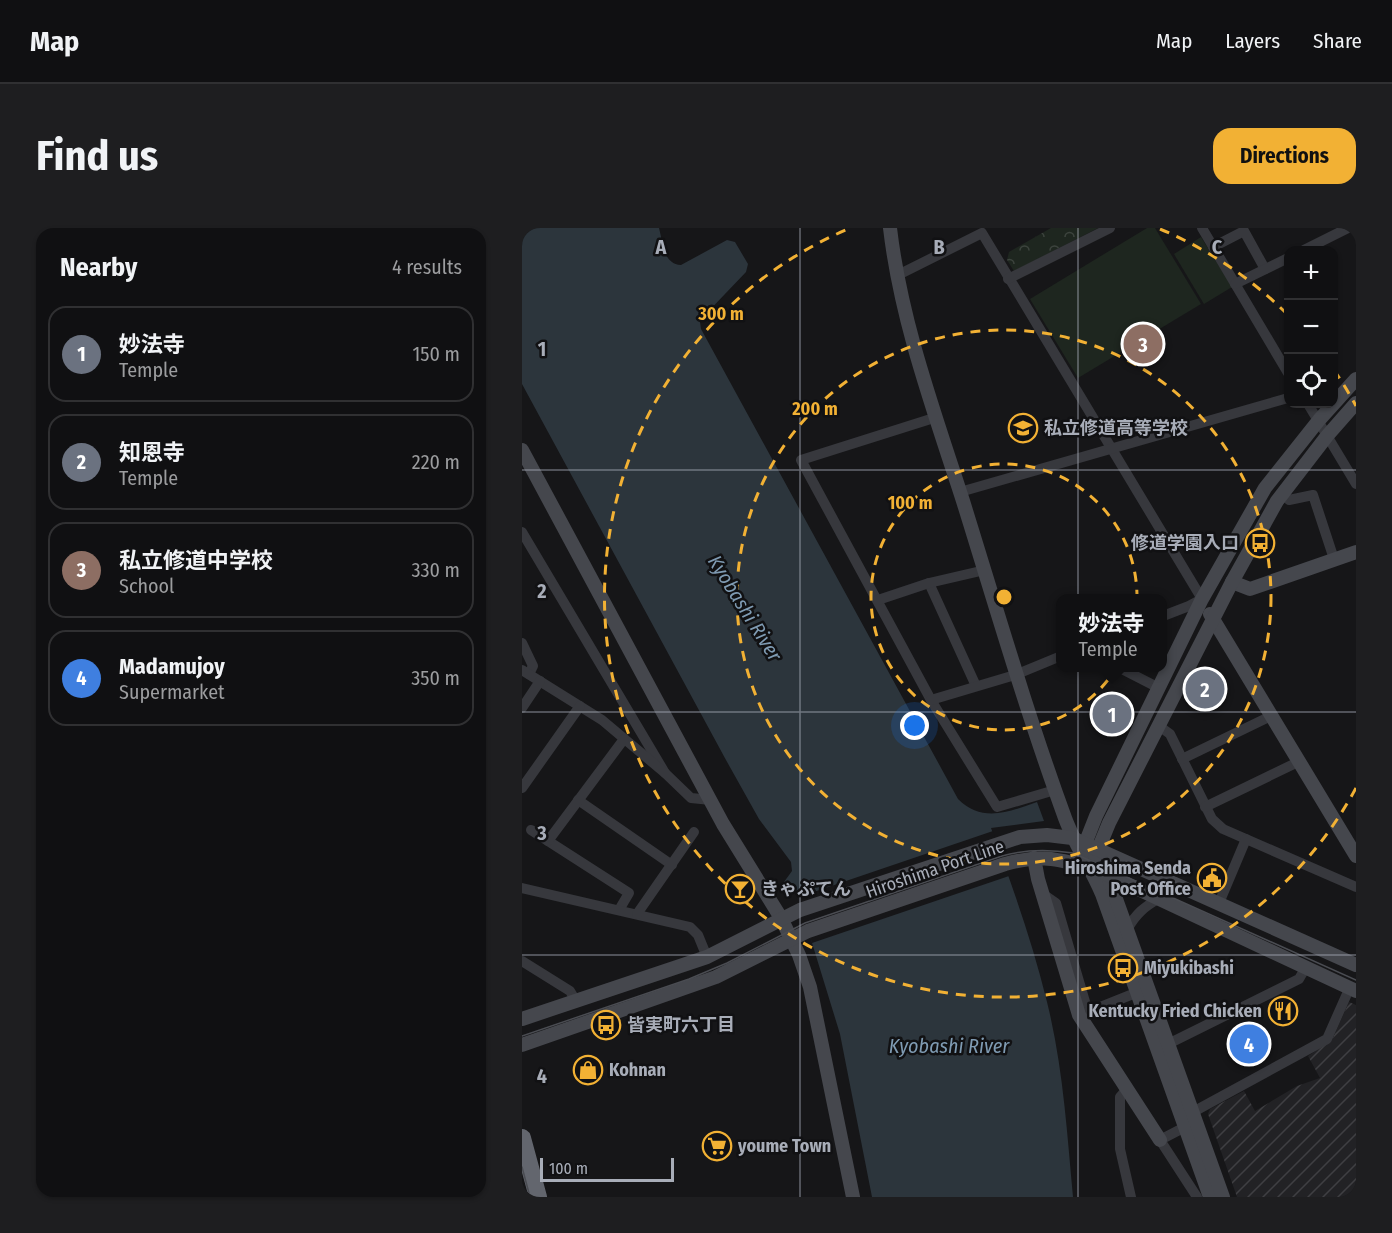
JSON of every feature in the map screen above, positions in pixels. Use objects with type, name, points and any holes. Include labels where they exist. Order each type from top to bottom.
[{"type":"highway","points":[[522,1138],[538,1197]]},
{"type":"street","points":[[890,228],[908,327],[1015,675],[1054,790],[1091,867],[1138,992],[1193,1112],[1223,1197]]},
{"type":"street","points":[[1008,279],[1110,228]]},
{"type":"street","points":[[1202,228],[1284,366]]},
{"type":"street","points":[[1312,246],[1348,228]]},
{"type":"street","points":[[1213,247],[1244,231],[1265,269]]},
{"type":"street","points":[[898,275],[982,233],[1356,856]]},
{"type":"street","points":[[1235,284],[1284,260]]},
{"type":"street","points":[[1167,671],[1202,599],[1265,488],[1319,420],[1356,380]]},
{"type":"street","points":[[960,492],[1284,399]]},
{"type":"street","points":[[1091,867],[1108,823],[1232,582],[1282,494],[1327,436],[1356,404]]},
{"type":"street","points":[[1311,408],[1356,484]]},
{"type":"street","points":[[937,417],[801,460],[931,700],[996,807],[1054,790]]},
{"type":"street","points":[[522,450],[711,800],[781,918],[791,939],[810,987],[853,1197]]},
{"type":"street","points":[[1282,494],[1289,500],[1313,495],[1334,559]]},
{"type":"street","points":[[524,540],[665,773]]},
{"type":"street","points":[[1232,582],[1250,589],[1356,552]]},
{"type":"street","points":[[878,600],[984,570]]},
{"type":"street","points":[[929,584],[976,686]]},
{"type":"street","points":[[1167,614],[1202,599]]},
{"type":"street","points":[[522,643],[533,666],[526,672],[602,720],[691,798],[711,800]]},
{"type":"street","points":[[931,700],[1015,675],[1056,658]]},
{"type":"street","points":[[1128,672],[1159,688]]},
{"type":"street","points":[[1079,841],[1096,816],[1167,672]]},
{"type":"street","points":[[522,708],[540,681]]},
{"type":"street","points":[[522,788],[580,706]]},
{"type":"street","points":[[1182,759],[1271,716]]},
{"type":"street","points":[[1159,726],[1170,734],[1205,807],[1212,819],[1223,829],[1356,887]]},
{"type":"street","points":[[548,841],[624,739]]},
{"type":"street","points":[[1205,807],[1298,762]]},
{"type":"street","points":[[578,800],[672,865]]},
{"type":"street","points":[[531,830],[629,893],[619,910]]},
{"type":"street","points":[[637,914],[694,832]]},
{"type":"street","name":"Hiroshima Port Line","points":[[522,1019],[707,957],[800,910],[998,844],[1035,835],[1079,841],[1356,965]]},
{"type":"street","points":[[1219,903],[1246,839]]},
{"type":"street","points":[[1098,850],[1128,928],[1185,1126],[1210,1197]]},
{"type":"street","points":[[1034,858],[1043,894],[1083,1014],[1126,1089],[1197,1197]]},
{"type":"street","name":"Hiroshima Port Line","points":[[522,1045],[716,977],[808,931],[1005,864],[1034,858],[1048,858],[1091,867],[1353,989]]},
{"type":"street","points":[[522,888],[690,927],[698,935],[707,957]]},
{"type":"street","points":[[1128,928],[1145,906],[1158,899]]},
{"type":"street","points":[[522,961],[570,991],[576,1001]]},
{"type":"street","points":[[1163,1046],[1299,980],[1306,967]]},
{"type":"street","points":[[1160,1140],[1185,1126],[1193,1112],[1327,1039],[1353,989],[1356,973]]},
{"type":"street","points":[[1083,1014],[1138,992]]},
{"type":"street","points":[[1126,1089],[1119,1097],[1120,1149],[1131,1197]]},
{"type":"shaded area","points":[[1349,1002],[1356,1005],[1356,1188],[1351,1197],[1237,1197],[1208,1114],[1210,1109],[1244,1091],[1255,1111],[1297,1086],[1320,1078],[1308,1056],[1332,1040]]},
{"type":"green space","points":[[1051,228],[1098,228],[1014,271],[1007,260],[1009,252]]},
{"type":"green space","points":[[1147,228],[1155,228],[1201,304],[1078,378],[1030,299]]},
{"type":"green space","points":[[1201,237],[1232,287],[1204,304],[1174,254]]},
{"type":"water","name":"Kyobashi River","points":[[522,228],[659,228],[667,257],[675,264],[681,265],[727,240],[735,242],[748,264],[746,272],[703,317],[700,322],[701,329],[958,799],[977,811],[986,813],[1006,812],[1037,802],[1044,821],[991,828],[1029,936],[1052,1026],[1064,1099],[1073,1197],[872,1197],[840,1034],[797,894],[784,882],[792,871],[791,862],[759,819],[522,384]]},
{"type":"pier","points":[[993,831],[1009,876],[812,943],[796,898]]},
{"type":"tram line","points":[[522,1036],[689,979],[727,963],[805,923],[1002,856],[1028,851],[1073,853],[1356,980]]},
{"type":"tram line","points":[[522,1167],[530,1197]]},
{"type":"place","name":"私立修道中学校","points":[[1143,344]]},
{"type":"place","name":"私立修道高等学校","points":[[1023,428]]},
{"type":"place","name":"修道学園入口","points":[[1260,543]]},
{"type":"place","name":"知恩寺","points":[[1205,689]]},
{"type":"place","name":"妙法寺","points":[[1112,714]]},
{"type":"place","name":"Hiroshima Senda Post Office","points":[[1212,878]]},
{"type":"place","name":"きゃぷてん","points":[[740,889]]},
{"type":"place","name":"Miyukibashi","points":[[1123,968]]},
{"type":"place","name":"Kentucky Fried Chicken","points":[[1283,1011]]},
{"type":"place","name":"皆実町六丁目","points":[[606,1025]]},
{"type":"place","name":"Madamujoy","points":[[1249,1044]]},
{"type":"place","name":"Kohnan","points":[[588,1070]]},
{"type":"place","name":"youme Town","points":[[717,1146]]}]
